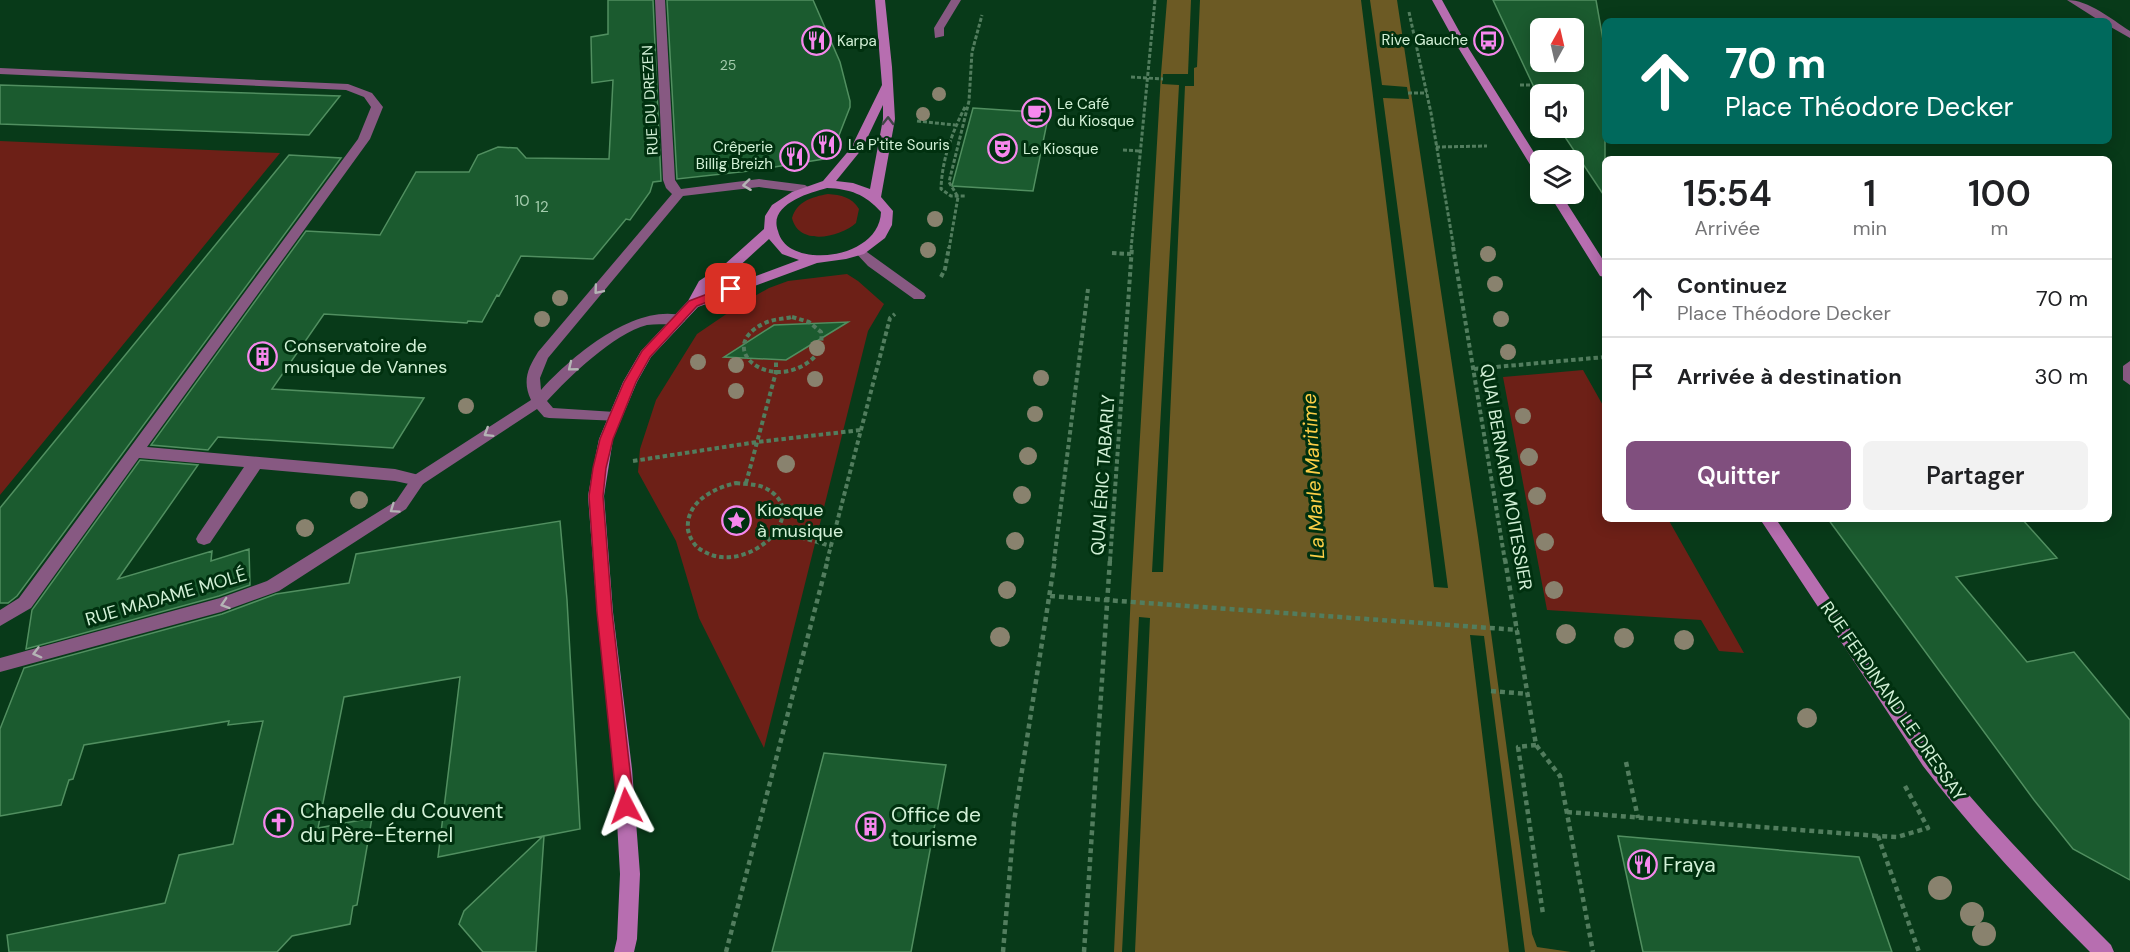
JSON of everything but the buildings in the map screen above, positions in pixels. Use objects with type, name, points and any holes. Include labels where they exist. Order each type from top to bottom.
[{"type":"main road","points":[[875,197],[888,137],[889,119],[887,67],[880,0]]},
{"type":"main road","points":[[1437,0],[1464,49],[1530,155]]},
{"type":"main road","points":[[827,184],[856,148],[886,87]]},
{"type":"main road","points":[[827,184],[849,185],[866,190],[875,197],[887,211],[886,225],[877,239],[860,251],[838,258],[814,259],[793,254],[777,244],[770,231],[770,219],[777,207],[789,197],[805,189],[827,184]]},
{"type":"main road","points":[[1561,204],[1602,268]]},
{"type":"main road","points":[[624,952],[627,939],[630,874],[623,769],[604,601],[596,496],[600,468],[606,439],[630,382],[646,354],[693,303],[704,284],[730,267],[770,231]]},
{"type":"main road","points":[[693,303],[814,259]]},
{"type":"main road","name":"RUE FERDINAND LE DRESSAY","points":[[1770,522],[1917,741],[1958,797],[2038,886],[2104,952]]},
{"type":"street","name":"RUE DU DREZEN","points":[[660,0],[669,180],[672,188],[680,193]]},
{"type":"street","points":[[939,36],[939,28],[956,0]]},
{"type":"street","points":[[2072,0],[2101,18]]},
{"type":"street","points":[[2112,24],[2130,35]]},
{"type":"street","points":[[0,71],[348,87],[368,95],[376,107],[364,139],[137,452],[25,603],[0,619]]},
{"type":"street","points":[[615,417],[549,413],[538,402],[532,383],[534,368],[680,193],[759,183],[805,189]]},
{"type":"street","points":[[860,251],[919,296]]},
{"type":"street","name":"RUE MADAME MOLÉ","points":[[0,665],[221,605],[273,586],[401,505],[418,480],[538,402],[568,368],[619,333],[644,321],[679,319]]},
{"type":"street","points":[[2130,366],[2130,380]]},
{"type":"street","points":[[137,452],[395,475],[418,480]]},
{"type":"street","points":[[204,539],[256,462]]},
{"type":"path","name":"QUAI ÉRIC TABARLY","points":[[1084,952],[1131,254],[1155,0]]},
{"type":"path","name":"QUAI BERNARD MOITESSIER","points":[[1407,0],[1427,93],[1536,745],[1560,776],[1593,952]]},
{"type":"path","points":[[726,952],[890,318],[938,282],[945,269],[958,197],[949,182],[969,101],[972,52],[984,10]]},
{"type":"path","points":[[1131,77],[1163,79]]},
{"type":"path","points":[[1408,93],[1427,93]]},
{"type":"path","points":[[969,101],[975,100]]},
{"type":"path","points":[[966,196],[951,196],[941,189],[940,177],[955,125],[969,101]]},
{"type":"path","points":[[916,121],[955,125]]},
{"type":"path","points":[[1436,147],[1487,146]]},
{"type":"path","points":[[1123,150],[1140,151]]},
{"type":"path","points":[[1112,253],[1131,254]]},
{"type":"path","points":[[1003,952],[1014,822],[1050,596],[1088,289]]},
{"type":"path","points":[[792,317],[813,324],[820,330],[822,339],[816,357],[795,369],[776,372],[756,368],[743,354],[742,344],[755,327],[773,318],[792,317]]},
{"type":"path","points":[[1474,369],[1602,357]]},
{"type":"path","points":[[746,483],[776,372],[776,360]]},
{"type":"path","points":[[600,468],[757,442],[861,430]]},
{"type":"path","points":[[746,483],[764,487],[775,494],[782,505],[783,517],[779,531],[769,543],[755,552],[738,557],[721,558],[706,554],[694,546],[688,536],[687,525],[690,513],[698,502],[721,487],[746,483]]},
{"type":"path","points":[[779,531],[831,546]]},
{"type":"path","points":[[1050,596],[1518,630]]},
{"type":"path","points":[[1491,692],[1528,694]]},
{"type":"path","points":[[1536,745],[1518,747],[1543,914]]},
{"type":"path","points":[[1626,762],[1638,818]]},
{"type":"path","points":[[1567,812],[1897,837],[1928,828],[1905,786]]},
{"type":"path","points":[[1878,836],[1919,952]]},
{"type":"shaded area","points":[[0,141],[280,153],[0,495]]},
{"type":"shaded area","points":[[828,194],[846,197],[856,205],[859,209],[856,223],[841,232],[821,237],[803,233],[796,227],[792,218],[794,212],[806,201]]},
{"type":"shaded area","points":[[847,274],[884,304],[868,331],[764,748],[699,618],[676,541],[638,472],[640,449],[656,400],[697,334],[769,288],[788,281]]},
{"type":"shaded area","points":[[1583,370],[1602,404],[1602,522],[1670,522],[1744,653],[1719,651],[1701,620],[1547,610],[1503,377]]},
{"type":"water","name":"La Marle Maritime","points":[[1167,0],[1397,0],[1478,537],[1532,934],[1537,947],[1571,952],[1114,952],[1131,592]]},
{"type":"pier","points":[[1191,0],[1200,0],[1197,67],[1194,68],[1194,86],[1185,86],[1163,572],[1152,572],[1179,85],[1162,84],[1163,74],[1188,74]]},
{"type":"pier","points":[[1361,0],[1370,0],[1382,85],[1407,87],[1409,99],[1383,98],[1448,588],[1434,587]]},
{"type":"pier","points":[[1139,617],[1150,618],[1135,952],[1122,952]]},
{"type":"pier","points":[[1470,635],[1484,636],[1525,952],[1509,952]]},
{"type":"place","name":"Rive Gauche","points":[[1489,40]]},
{"type":"place","name":"Karpa","points":[[816,41]]},
{"type":"place","name":"Le Café du Kiosque","points":[[1036,113]]},
{"type":"place","name":"La P'tite Souris","points":[[827,145]]},
{"type":"place","name":"Le Kiosque","points":[[1002,149]]},
{"type":"place","name":"Crêperie Billig Breizh","points":[[794,156]]},
{"type":"place","name":"Conservatoire de musique de Vannes","points":[[263,356]]},
{"type":"place","name":"Kiosque à musique","points":[[736,520]]},
{"type":"place","name":"Chapelle du Couvent du Père-Éternel","points":[[279,823]]},
{"type":"place","name":"Office de tourisme","points":[[870,827]]},
{"type":"place","name":"Fraya","points":[[1642,865]]},
{"type":"route","points":[[626,806],[605,612],[596,496],[600,468],[606,439],[630,382],[646,354],[693,303],[731,289]]}]
